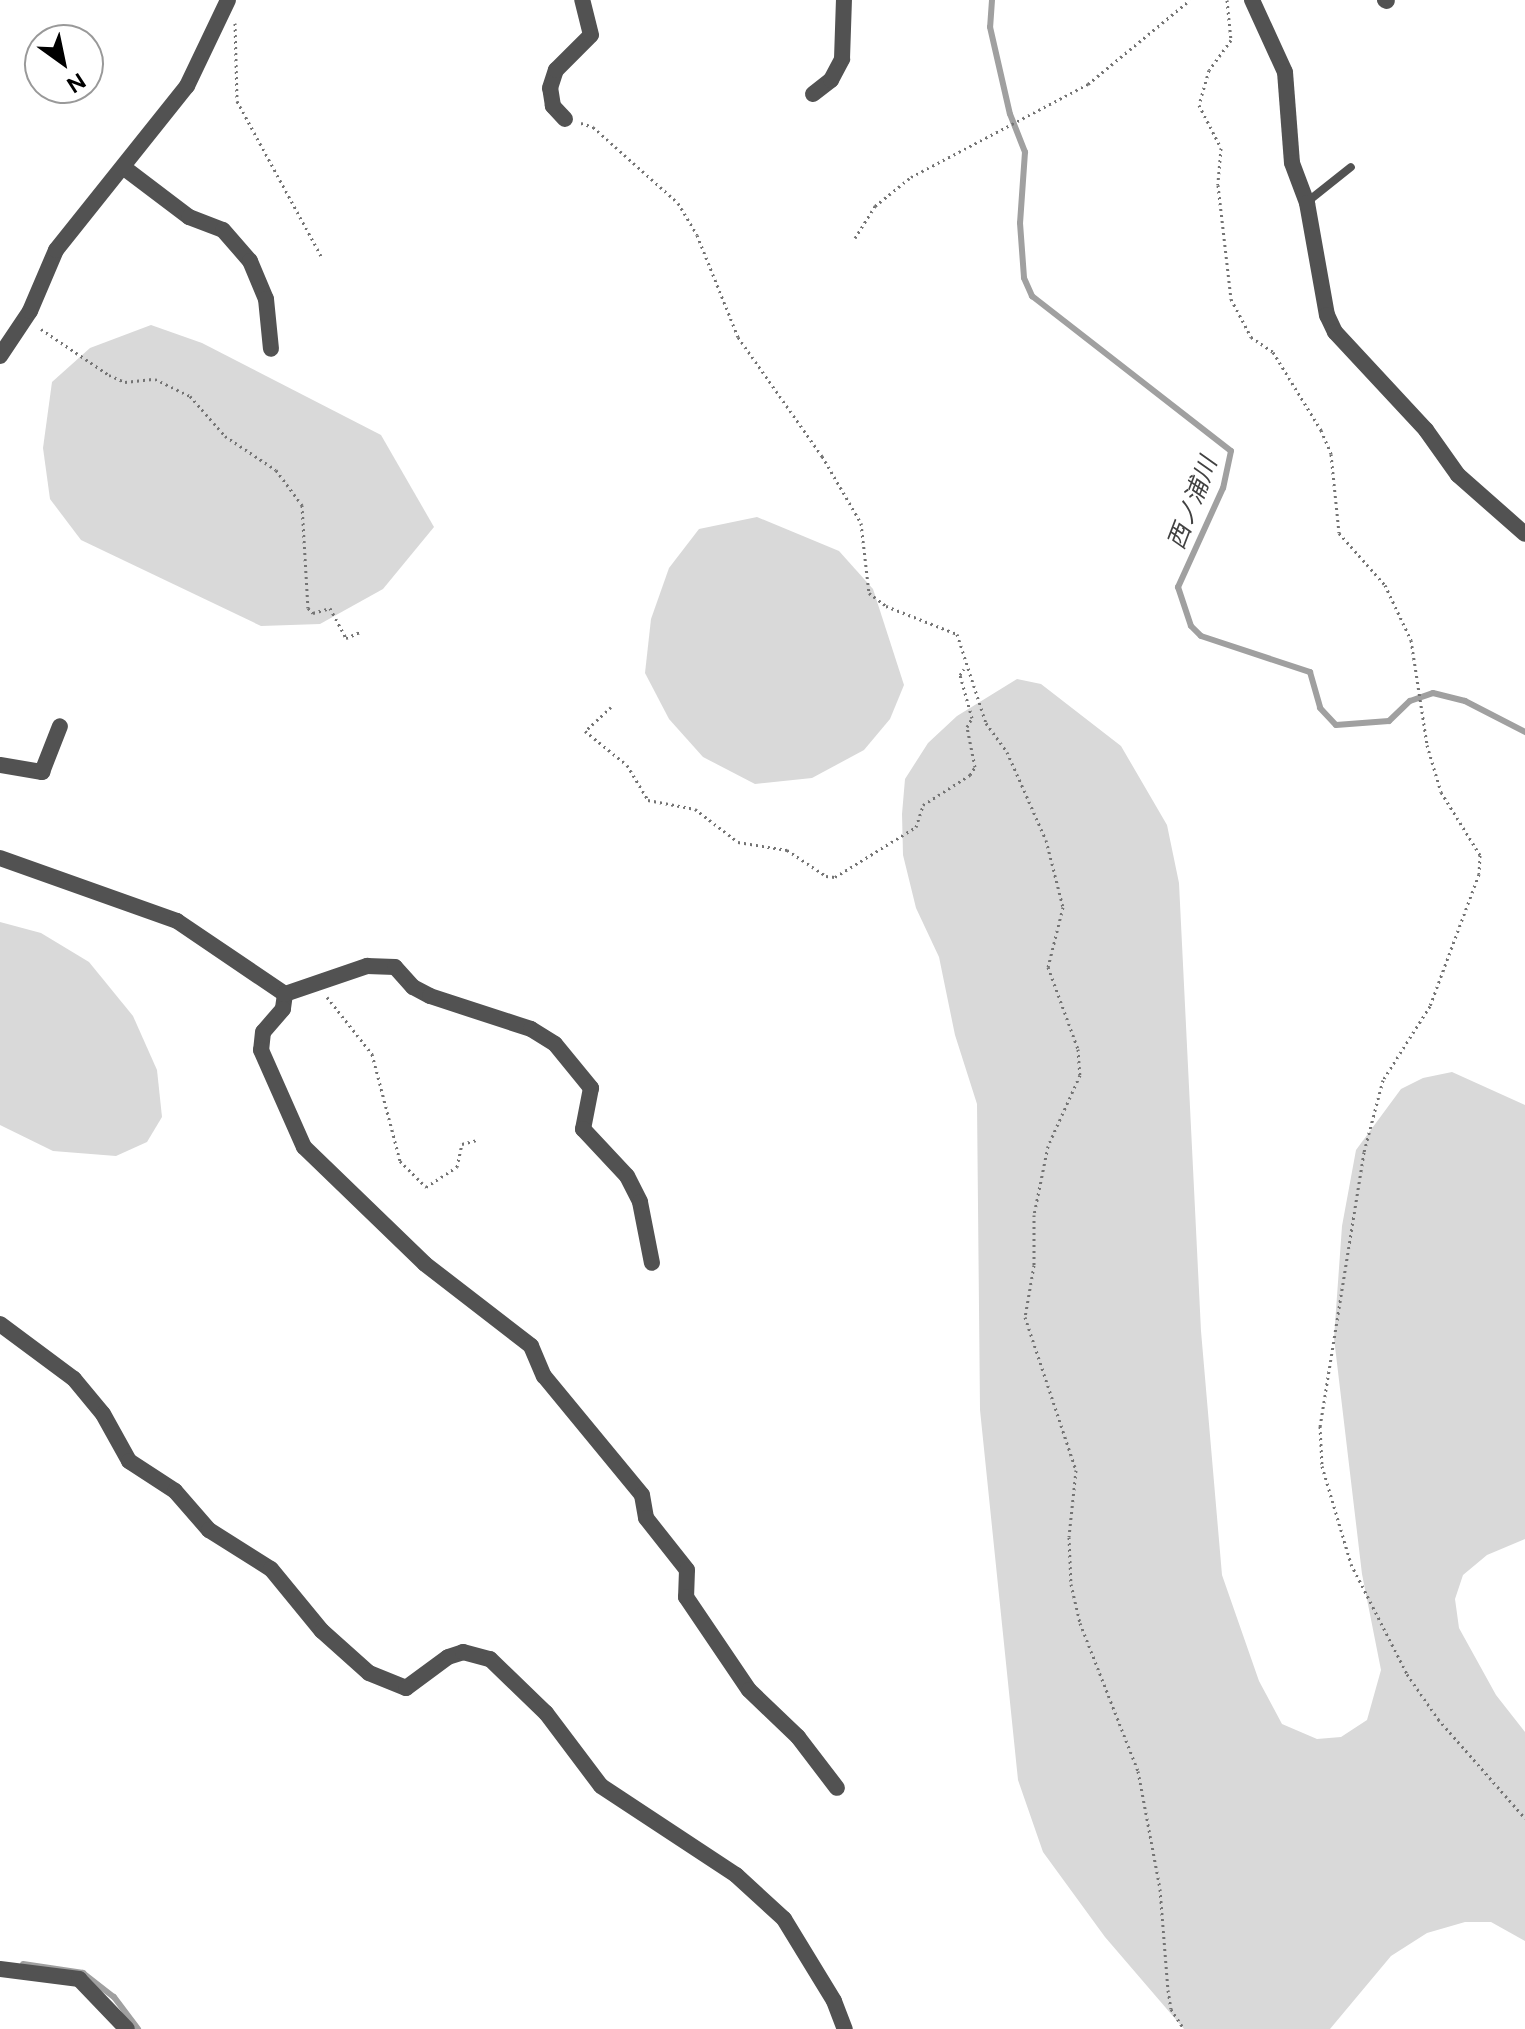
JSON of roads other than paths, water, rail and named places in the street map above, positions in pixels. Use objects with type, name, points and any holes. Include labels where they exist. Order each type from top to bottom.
[{"type":"street","points":[[565,119],[553,106],[550,88],[556,70],[591,35],[582,0]]},
{"type":"street","points":[[813,94],[831,80],[842,59],[844,0]]},
{"type":"street","points":[[1252,0],[1285,72],[1292,163],[1307,203],[1335,332],[1426,430],[1458,475],[1525,534]]},
{"type":"street","points":[[0,356],[16,332],[56,250],[187,86],[227,3]]},
{"type":"street","points":[[123,167],[189,217],[223,230],[250,261],[266,299],[271,349]]},
{"type":"street","points":[[0,765],[42,772],[60,726]]},
{"type":"street","points":[[0,858],[177,921],[285,994],[367,966],[395,967],[413,987],[430,996],[531,1029],[555,1044],[591,1088],[583,1129],[627,1176],[640,1202],[652,1263]]},
{"type":"street","points":[[285,994],[283,1009],[263,1032],[261,1050],[304,1147],[425,1264],[531,1346],[544,1376],[642,1495],[646,1518],[687,1570],[686,1597],[749,1690],[798,1737],[837,1788]]},
{"type":"street","points":[[0,1324],[74,1379],[103,1414],[129,1461],[175,1491],[209,1530],[271,1569],[322,1631],[369,1673],[406,1688],[463,1652],[490,1659],[546,1713],[616,1800],[685,1839],[736,1875],[784,1919],[845,2029]]},
{"type":"street","points":[[0,1969],[79,1979],[127,2029]]},
{"type":"lane","points":[[1307,203],[1351,167]]},
{"type":"waterway","name":"西ノ浦川","points":[[992,0],[990,27],[1010,114],[1025,152],[1020,223],[1024,278],[1032,296],[1231,451],[1223,488],[1178,587],[1191,626],[1201,636],[1310,672],[1320,708],[1336,725],[1389,721],[1410,701],[1433,693],[1465,701],[1525,732]]},
{"type":"waterway","points":[[23,1964],[83,1973],[114,1997],[138,2029]]}]
